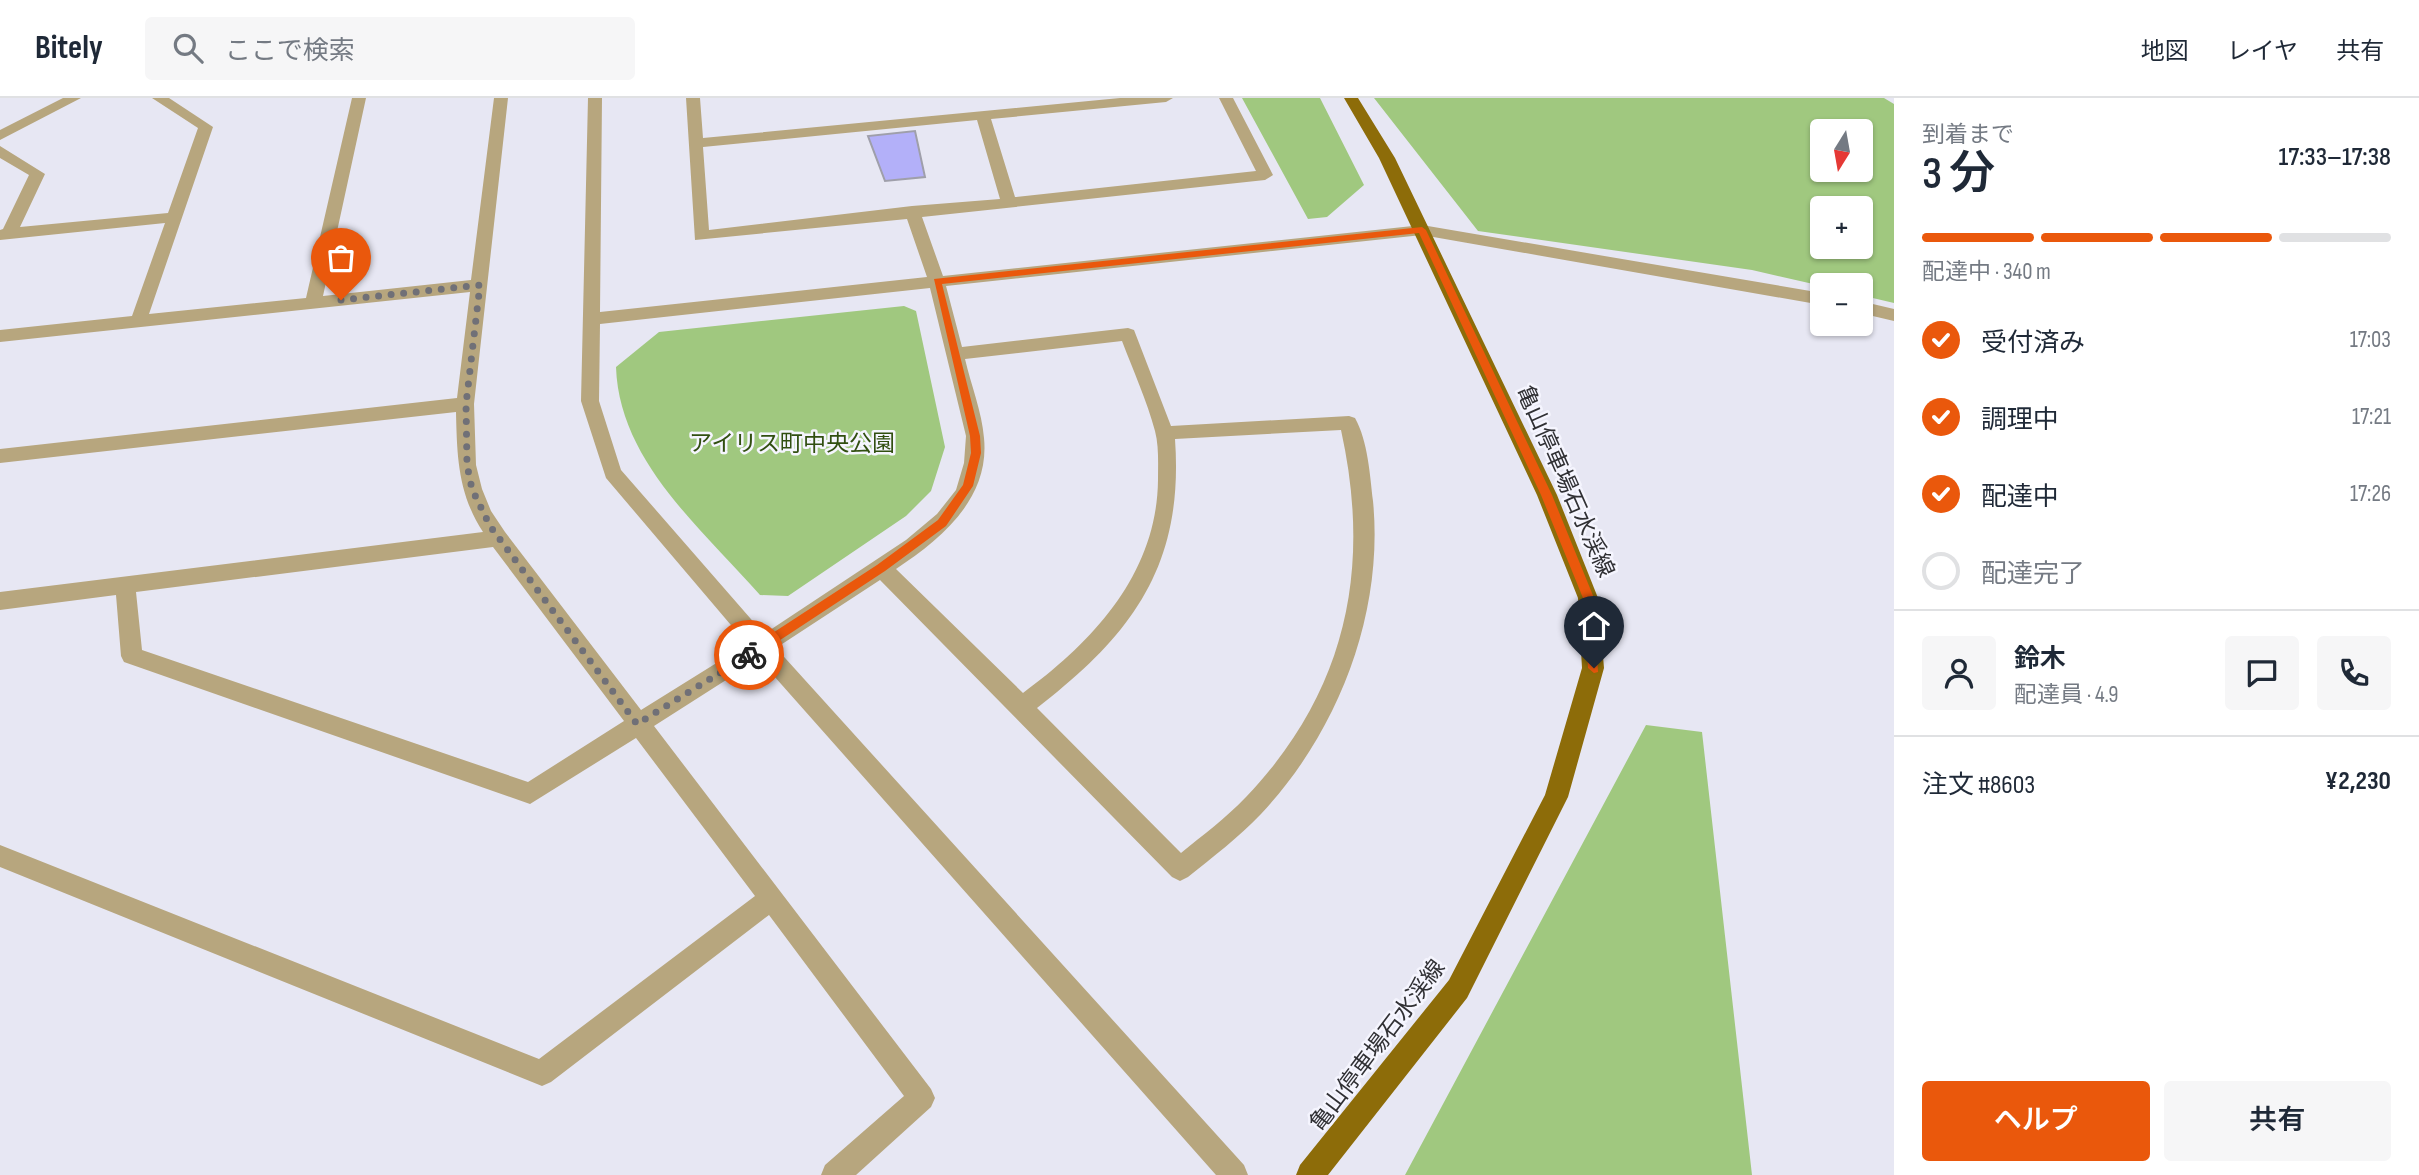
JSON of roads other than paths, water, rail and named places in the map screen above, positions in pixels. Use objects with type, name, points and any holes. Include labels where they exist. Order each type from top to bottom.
[{"type":"main road","name":"亀山停車場石水渓線","points":[[1310,1175],[1458,989],[1556,797],[1594,668],[1588,598],[1547,495],[1387,158],[1351,98]]},
{"type":"street","points":[[0,136],[74,98]]},
{"type":"street","points":[[139,320],[206,127],[159,98]]},
{"type":"street","points":[[313,302],[359,98]]},
{"type":"street","points":[[501,98],[466,404],[467,465],[472,489],[482,514],[499,538],[922,1098],[835,1175]]},
{"type":"street","points":[[595,98],[590,401],[613,473],[762,647],[1234,1175]]},
{"type":"street","points":[[693,98],[701,236],[912,211],[1265,175],[1226,98]]},
{"type":"street","points":[[697,143],[1167,98]]},
{"type":"street","points":[[983,115],[1009,202]]},
{"type":"street","points":[[0,151],[37,174],[4,234]]},
{"type":"street","points":[[125,587],[132,656],[530,793],[762,647],[881,568],[942,523],[968,486],[976,453],[975,436],[957,354],[937,282],[912,211]]},
{"type":"street","points":[[4,234],[174,217]]},
{"type":"street","points":[[590,319],[1422,230],[1810,297]]},
{"type":"street","points":[[0,336],[480,285]]},
{"type":"street","points":[[1873,310],[1894,315]]},
{"type":"street","points":[[957,354],[1128,334],[1165,433],[1167,492],[1164,520],[1153,556],[1134,591],[1084,657],[1022,707]]},
{"type":"street","points":[[0,456],[466,404]]},
{"type":"street","points":[[881,568],[1180,869],[1261,798],[1297,753],[1325,704],[1347,657],[1361,601],[1366,520],[1358,454],[1349,423],[1165,433]]},
{"type":"street","points":[[0,601],[499,538]]},
{"type":"street","points":[[0,856],[542,1073],[772,898]]},
{"type":"park label","name":"アイリス町中央公園","points":[[792,443]]}]
